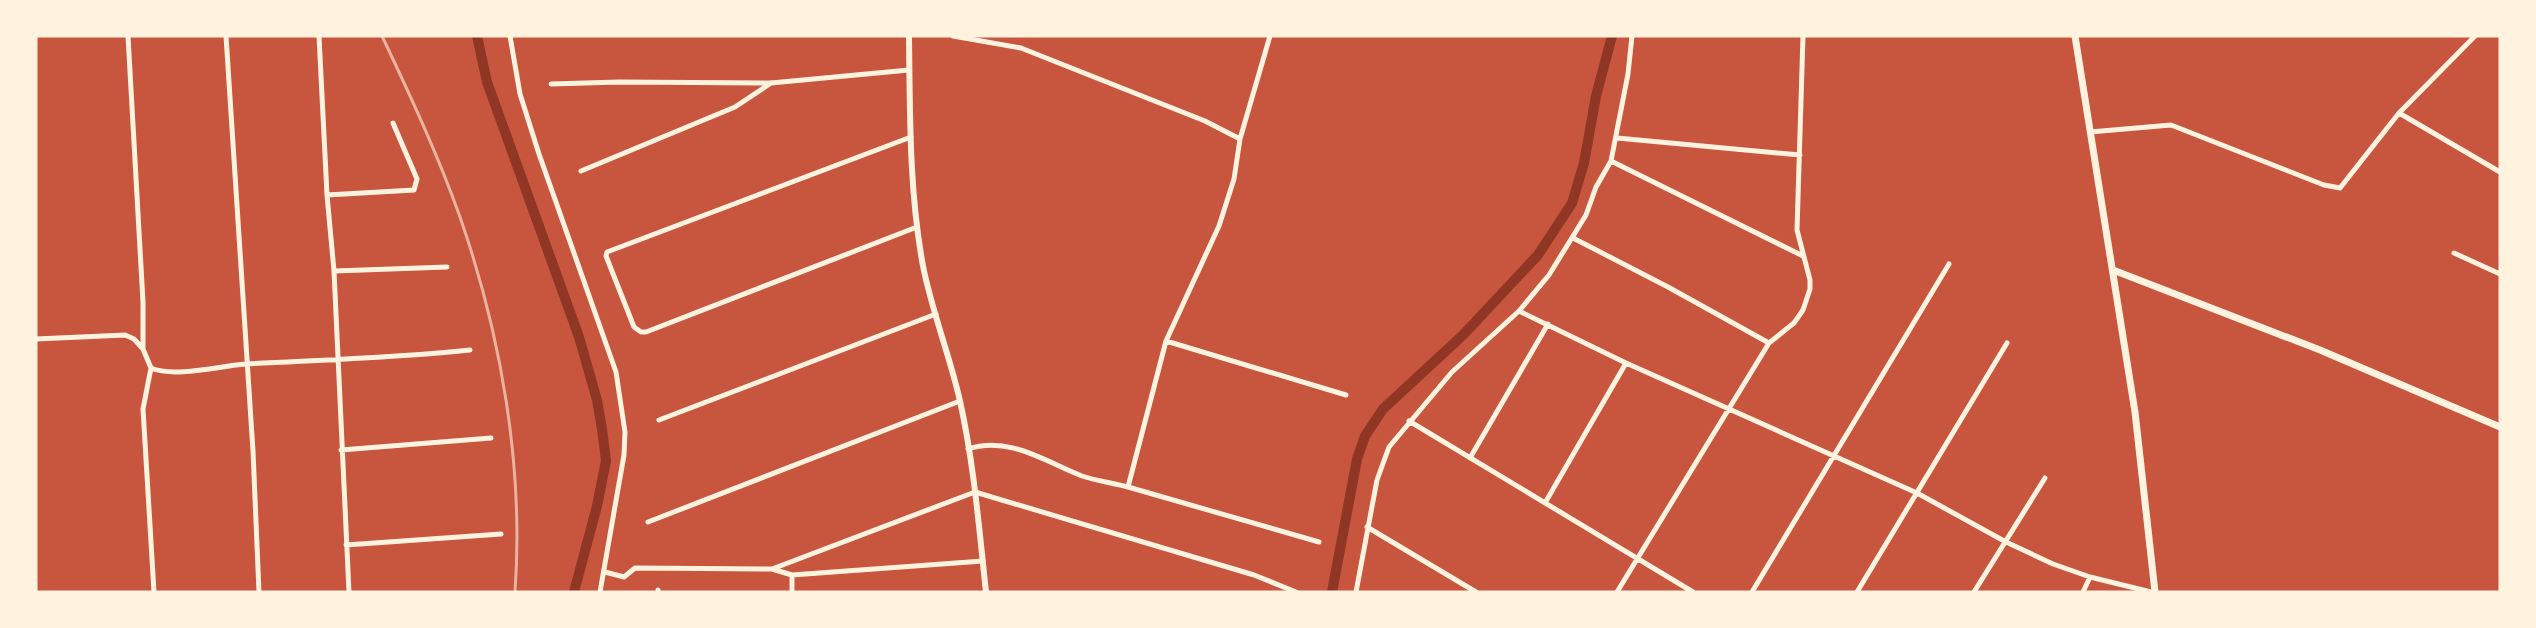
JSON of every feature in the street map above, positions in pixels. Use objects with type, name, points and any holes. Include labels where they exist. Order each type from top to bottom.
[{"type":"main road","points":[[2075,36],[2135,412],[2155,592]]},
{"type":"main road","points":[[2113,270],[2320,350],[2500,427]]},
{"type":"street","points":[[128,36],[143,302],[143,349]]},
{"type":"street","points":[[226,36],[253,451],[260,592]]},
{"type":"street","points":[[319,36],[327,195],[334,271],[349,592]]},
{"type":"street","points":[[510,36],[520,94],[539,154],[616,372],[625,432],[624,455],[600,592]]},
{"type":"street","points":[[909,36],[911,137],[917,227],[924,267],[960,401],[975,492],[986,592]]},
{"type":"street","points":[[952,36],[1021,48],[1205,121],[1240,139]]},
{"type":"street","points":[[990,36],[990,43]]},
{"type":"street","points":[[1128,486],[1166,341],[1219,226],[1234,179],[1240,139],[1270,36]]},
{"type":"street","points":[[1356,592],[1367,527],[1383,461],[1396,436],[1452,372],[1519,311],[1549,275],[1586,215],[1596,187],[1611,162],[1617,138],[1632,36]]},
{"type":"street","points":[[1617,592],[1769,343],[1794,323],[1808,299],[1810,280],[1797,230],[1802,36]]},
{"type":"street","points":[[2090,132],[2170,125],[2336,188],[2344,184],[2399,113],[2475,36]]},
{"type":"street","points":[[551,84],[620,82],[771,83],[910,70]]},
{"type":"street","points":[[581,171],[735,108],[771,83]]},
{"type":"street","points":[[2399,113],[2500,172]]},
{"type":"street","points":[[327,195],[414,190],[417,180],[393,123]]},
{"type":"street","points":[[911,137],[608,252],[606,256],[634,327],[641,332],[646,332],[917,227]]},
{"type":"street","points":[[1617,138],[1800,155]]},
{"type":"street","points":[[1611,162],[1804,256]]},
{"type":"street","points":[[1573,238],[1668,287],[1769,343]]},
{"type":"street","points":[[2454,253],[2500,274]]},
{"type":"street","points":[[1752,592],[1836,456],[1949,264]]},
{"type":"street","points":[[334,271],[448,267]]},
{"type":"street","points":[[1519,311],[1626,363],[1917,493],[2006,542],[2053,564],[2090,577],[2151,592]]},
{"type":"street","points":[[659,420],[936,314]]},
{"type":"street","points":[[1470,458],[1548,324]]},
{"type":"street","points":[[36,339],[125,335],[134,339],[143,349],[151,368],[143,409],[154,592]]},
{"type":"street","points":[[1166,341],[1346,395]]},
{"type":"street","points":[[1858,592],[2007,343]]},
{"type":"street","points":[[151,368],[170,371],[246,364],[396,358],[470,350]]},
{"type":"street","points":[[1545,503],[1626,363]]},
{"type":"street","points":[[648,522],[960,401]]},
{"type":"street","points":[[1408,421],[1693,592]]},
{"type":"street","points":[[341,450],[491,438]]},
{"type":"street","points":[[968,449],[984,443],[1028,452],[1083,476],[1128,486],[1319,542]]},
{"type":"street","points":[[1974,592],[2044,478]]},
{"type":"street","points":[[772,569],[975,492],[1254,575],[1296,592]]},
{"type":"street","points":[[1367,527],[1476,592]]},
{"type":"street","points":[[346,545],[501,534]]},
{"type":"street","points":[[605,572],[624,577],[635,568],[772,569],[792,575],[983,561]]},
{"type":"street","points":[[792,575],[792,592]]},
{"type":"street","points":[[2083,592],[2090,577]]},
{"type":"waterway","points":[[477,36],[487,82],[579,337],[597,400],[606,461],[597,506],[574,592]]},
{"type":"waterway","points":[[1332,592],[1357,459],[1365,436],[1383,409],[1463,335],[1538,255],[1572,203],[1584,163],[1596,96],[1612,36]]},
{"type":"railway","points":[[382,36],[423,125],[460,217],[475,262],[487,308],[498,354],[512,449],[516,497],[517,545],[515,592]]}]
